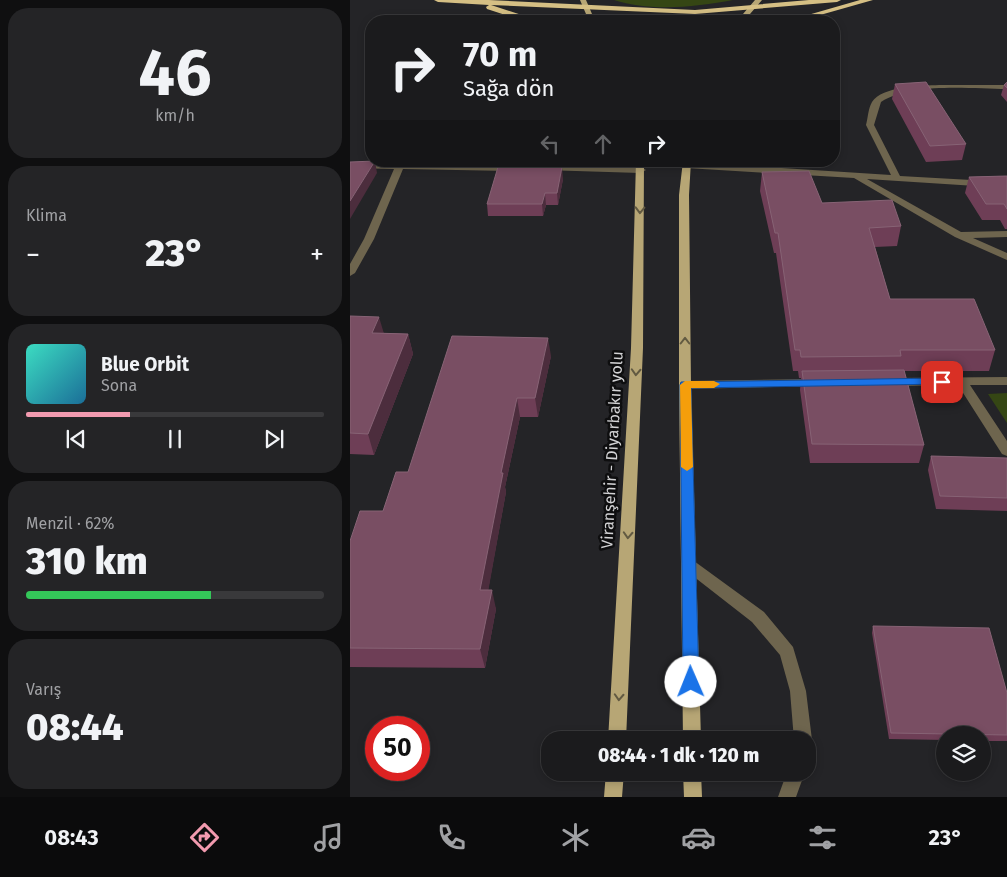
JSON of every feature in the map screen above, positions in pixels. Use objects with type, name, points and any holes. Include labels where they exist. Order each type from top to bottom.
[{"type":"highway","points":[[438,0],[584,3],[695,12],[837,0]]},
{"type":"highway","points":[[813,15],[869,0]]},
{"type":"highway","points":[[472,1],[513,15]]},
{"type":"main road","points":[[745,15],[759,0]]},
{"type":"main road","points":[[584,3],[589,15]]},
{"type":"main road","name":"Viranşehir - Diyarbakır yolu","points":[[617,731],[636,358],[640,167]]},
{"type":"main road","points":[[687,167],[684,195],[685,385],[692,731]]},
{"type":"main road","points":[[614,797],[615,781]]},
{"type":"main road","points":[[692,781],[693,797]]},
{"type":"street","points":[[897,178],[870,125],[876,101],[886,93],[922,88],[1007,87]]},
{"type":"street","points":[[350,165],[365,165]]},
{"type":"street","points":[[350,274],[369,239],[399,167]]},
{"type":"street","points":[[487,167],[585,167]]},
{"type":"street","points":[[738,167],[1007,185]]},
{"type":"street","points":[[853,176],[959,235],[1007,257]]},
{"type":"street","points":[[959,235],[1007,234]]},
{"type":"street","points":[[883,382],[1007,381]]},
{"type":"street","points":[[962,382],[1007,451]]},
{"type":"street","points":[[685,385],[834,383]]},
{"type":"street","points":[[689,565],[758,617],[787,652],[798,691],[802,731]]},
{"type":"street","points":[[787,797],[793,781]]},
{"type":"green space","points":[[614,0],[733,0],[704,5],[658,7],[628,4]]},
{"type":"green space","points":[[1007,393],[1007,423],[988,394]]},
{"type":"building","points":[[926,82],[966,144],[930,146],[895,84]]},
{"type":"building","points":[[365,161],[365,167],[371,167],[350,201],[350,162]]},
{"type":"building","points":[[498,167],[562,167],[557,193],[545,193],[542,204],[487,204]]},
{"type":"building","points":[[809,171],[822,203],[892,200],[901,226],[869,228],[890,299],[974,299],[995,350],[900,350],[901,356],[801,357],[800,350],[795,350],[778,233],[775,233],[762,172]]},
{"type":"building","points":[[1007,176],[1007,209],[1004,204],[986,204],[969,177]]},
{"type":"building","points":[[350,316],[379,317],[372,333],[408,334],[368,434],[350,433]]},
{"type":"building","points":[[452,336],[548,338],[535,398],[517,398],[501,473],[503,473],[480,590],[492,590],[480,649],[350,648],[350,541],[360,511],[383,511],[396,472],[408,472]]},
{"type":"building","points":[[904,370],[924,445],[812,444],[802,371]]},
{"type":"building","points":[[931,456],[1007,458],[1007,498],[940,496]]},
{"type":"building","points":[[873,626],[989,628],[1007,693],[1007,735],[991,735],[991,726],[936,726],[936,734],[891,733]]},
{"type":"slow traffic","points":[[687,467],[685,385],[714,384]]},
{"type":"route","points":[[691,682],[685,385],[942,382]]}]
